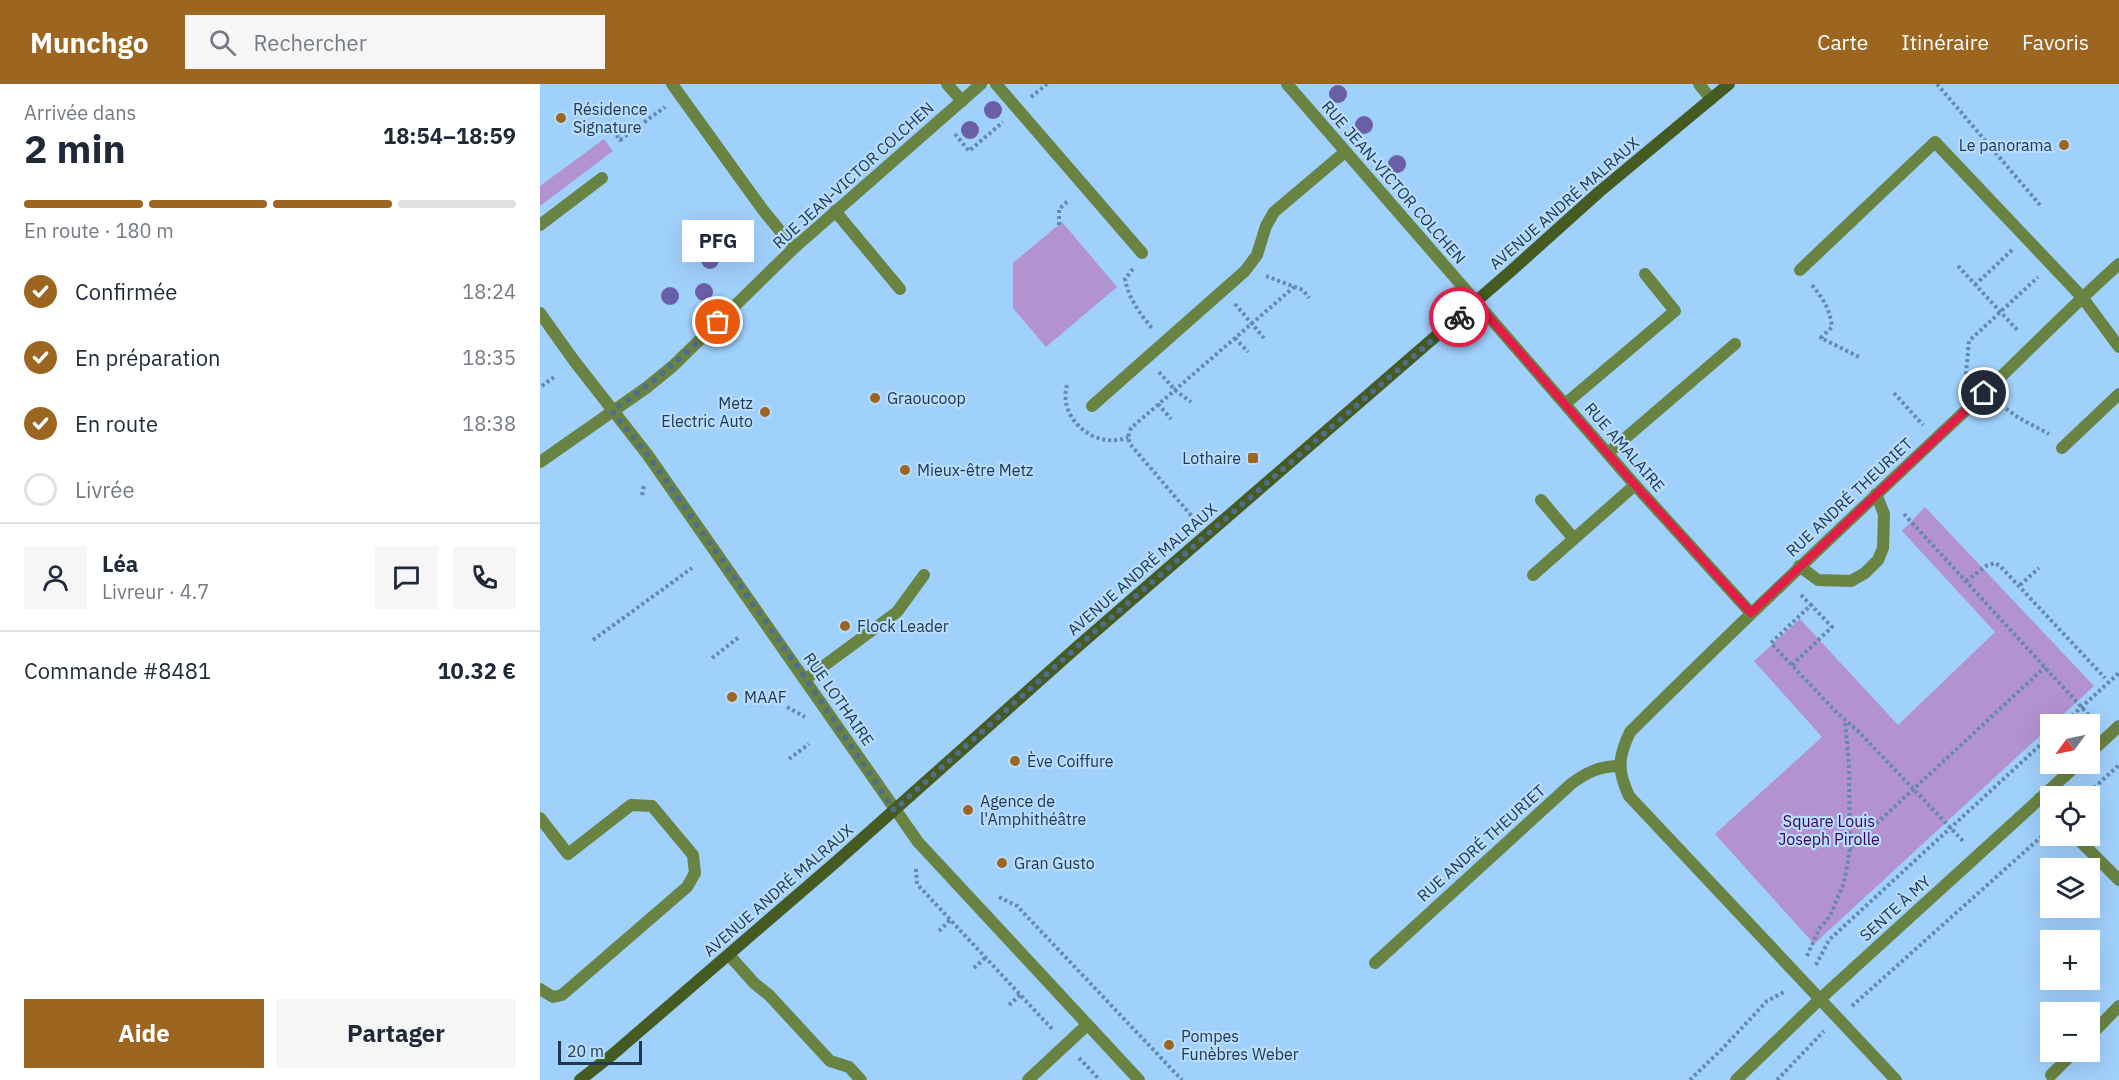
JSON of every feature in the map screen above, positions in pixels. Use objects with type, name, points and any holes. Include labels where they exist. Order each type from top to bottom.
[{"type":"main road","name":"AVENUE ANDRÉ MALRAUX","points":[[580,1080],[729,955],[1599,192],[1728,84]]},
{"type":"street","points":[[672,84],[763,210],[794,248]]},
{"type":"street","points":[[947,84],[962,101]]},
{"type":"street","name":"RUE JEAN-VICTOR COLCHEN","points":[[540,462],[646,388],[673,366],[834,211],[981,84]]},
{"type":"street","points":[[996,84],[1142,252]]},
{"type":"street","name":"RUE JEAN-VICTOR COLCHEN","points":[[1287,84],[1476,302]]},
{"type":"street","points":[[1699,84],[1711,99]]},
{"type":"street","points":[[1800,270],[1935,142],[2082,297],[2119,347]]},
{"type":"street","points":[[1092,406],[1247,268],[1257,255],[1266,226],[1274,212],[1345,152]]},
{"type":"street","points":[[540,225],[603,178]]},
{"type":"street","points":[[834,211],[900,289]]},
{"type":"street","name":"RUE ANDRÉ THEURIET","points":[[1375,963],[1571,784],[1589,772],[1605,766],[1620,766],[1622,748],[1630,732],[1799,566],[2119,264]]},
{"type":"street","points":[[1565,404],[1675,311],[1645,274]]},
{"type":"street","name":"RUE AMALAIRE","points":[[1476,302],[1635,485],[1751,613]]},
{"type":"street","name":"RUE LOTHAIRE","points":[[540,313],[612,411],[647,454],[918,842],[1139,1080]]},
{"type":"street","points":[[1608,453],[1736,344]]},
{"type":"street","points":[[2065,446],[2119,394]]},
{"type":"street","points":[[1533,575],[1635,485]]},
{"type":"street","points":[[1799,566],[1818,580],[1851,581],[1865,573],[1878,560],[1883,548],[1884,514],[1879,492]]},
{"type":"street","points":[[1541,500],[1574,539]]},
{"type":"street","points":[[806,679],[897,612],[924,575]]},
{"type":"street","points":[[2100,744],[2119,726]]},
{"type":"street","points":[[1620,766],[1622,779],[1629,796],[1896,1080]]},
{"type":"street","name":"SENTE À MY","points":[[2053,786],[2067,774]]},
{"type":"street","name":"SENTE À MY","points":[[1736,1080],[1820,999],[2040,798]]},
{"type":"street","points":[[540,818],[568,854],[631,804],[652,806],[693,855],[695,873],[687,887],[562,994],[553,997],[540,989]]},
{"type":"street","points":[[2086,846],[2119,880]]},
{"type":"street","points":[[729,955],[754,983],[769,994],[830,1061],[849,1067],[861,1080]]},
{"type":"street","points":[[2100,1026],[2119,1006]]},
{"type":"street","points":[[1028,1080],[1087,1025]]},
{"type":"street","points":[[2051,1075],[2064,1062]]},
{"type":"path","points":[[942,118],[969,151],[1047,84]]},
{"type":"path","points":[[1937,84],[2040,205]]},
{"type":"path","points":[[610,125],[620,140],[680,95]]},
{"type":"path","points":[[1059,225],[1059,209],[1085,187]]},
{"type":"path","points":[[1975,285],[2026,237]]},
{"type":"path","points":[[1142,252],[1125,279],[1126,290],[1144,319],[1165,342]]},
{"type":"path","points":[[2052,265],[1969,341],[1966,374],[1984,393],[2065,446]]},
{"type":"path","points":[[1958,266],[2032,346]]},
{"type":"path","points":[[1247,268],[1303,290],[1309,298]]},
{"type":"path","points":[[1800,270],[1825,302],[1830,314],[1832,327],[1821,338],[1860,358]]},
{"type":"path","points":[[1208,534],[1130,444],[1128,437],[1131,428],[1294,287]]},
{"type":"path","points":[[1223,290],[1264,338]]},
{"type":"path","points":[[1235,338],[1248,352]]},
{"type":"path","points":[[1147,357],[1175,390],[1191,402]]},
{"type":"path","points":[[542,386],[554,377]]},
{"type":"path","points":[[1894,393],[1936,438]]},
{"type":"path","points":[[1158,404],[1171,419]]},
{"type":"path","points":[[1879,492],[1966,581],[2108,736]]},
{"type":"path","points":[[1966,581],[1986,566],[1995,563],[2020,585],[2105,678]]},
{"type":"path","points":[[593,640],[692,568]]},
{"type":"path","points":[[2020,585],[2038,568]]},
{"type":"path","points":[[1786,579],[1832,627],[1792,666]]},
{"type":"path","points":[[1836,580],[1771,643],[1977,856]]},
{"type":"path","points":[[712,658],[739,637]]},
{"type":"path","points":[[1850,849],[2045,667]]},
{"type":"path","points":[[2074,714],[2119,674]]},
{"type":"path","points":[[1799,977],[1819,929],[1830,916],[1844,883],[1850,849],[1849,765],[1845,721]]},
{"type":"path","points":[[789,759],[809,744]]},
{"type":"path","points":[[1690,1080],[1767,1001],[1785,992],[1799,977],[1815,968],[1829,940],[2040,745]]},
{"type":"path","points":[[2096,786],[2119,765]]},
{"type":"path","points":[[1879,984],[2040,838]]},
{"type":"path","points":[[918,842],[917,885],[1100,1080]]},
{"type":"path","points":[[1017,906],[1182,1080]]},
{"type":"path","points":[[939,931],[950,920]]},
{"type":"path","points":[[975,968],[985,958]]},
{"type":"path","points":[[1009,1005],[1020,994]]},
{"type":"green space","points":[[604,139],[613,151],[540,206],[540,186]]},
{"type":"green space","points":[[1062,222],[1117,287],[1046,347],[1013,308],[1013,263]]},
{"type":"green space","name":"Square Louis Joseph Pirolle","points":[[1925,507],[2094,686],[2064,714],[2040,714],[2040,736],[1814,944],[1715,834],[1822,737],[1754,661],[1800,619],[1898,725],[1995,632],[1902,531]]},
{"type":"way so far","points":[[718,322],[673,366],[612,411],[647,454],[806,679],[894,810],[1076,648],[1459,317]]},
{"type":"place","name":"Résidence Signature","points":[[561,118]]},
{"type":"place","name":"Le panorama","points":[[2064,145]]},
{"type":"place","name":"PFG","points":[[718,322]]},
{"type":"place","name":"Graoucoop","points":[[875,398]]},
{"type":"place","name":"Metz Electric Auto","points":[[765,412]]},
{"type":"place","name":"Lothaire","points":[[1253,458]]},
{"type":"place","name":"Mieux-être Metz","points":[[905,470]]},
{"type":"place","name":"Flock Leader","points":[[845,626]]},
{"type":"place","name":"MAAF","points":[[732,697]]},
{"type":"place","name":"Ève Coiffure","points":[[1015,761]]},
{"type":"place","name":"Agence de l'Amphithéâtre","points":[[968,810]]},
{"type":"place","name":"Gran Gusto","points":[[1002,863]]},
{"type":"place","name":"Pompes Funèbres Weber","points":[[1169,1045]]},
{"type":"route","points":[[1459,317],[1476,302],[1635,485],[1751,613],[1984,393]]}]
